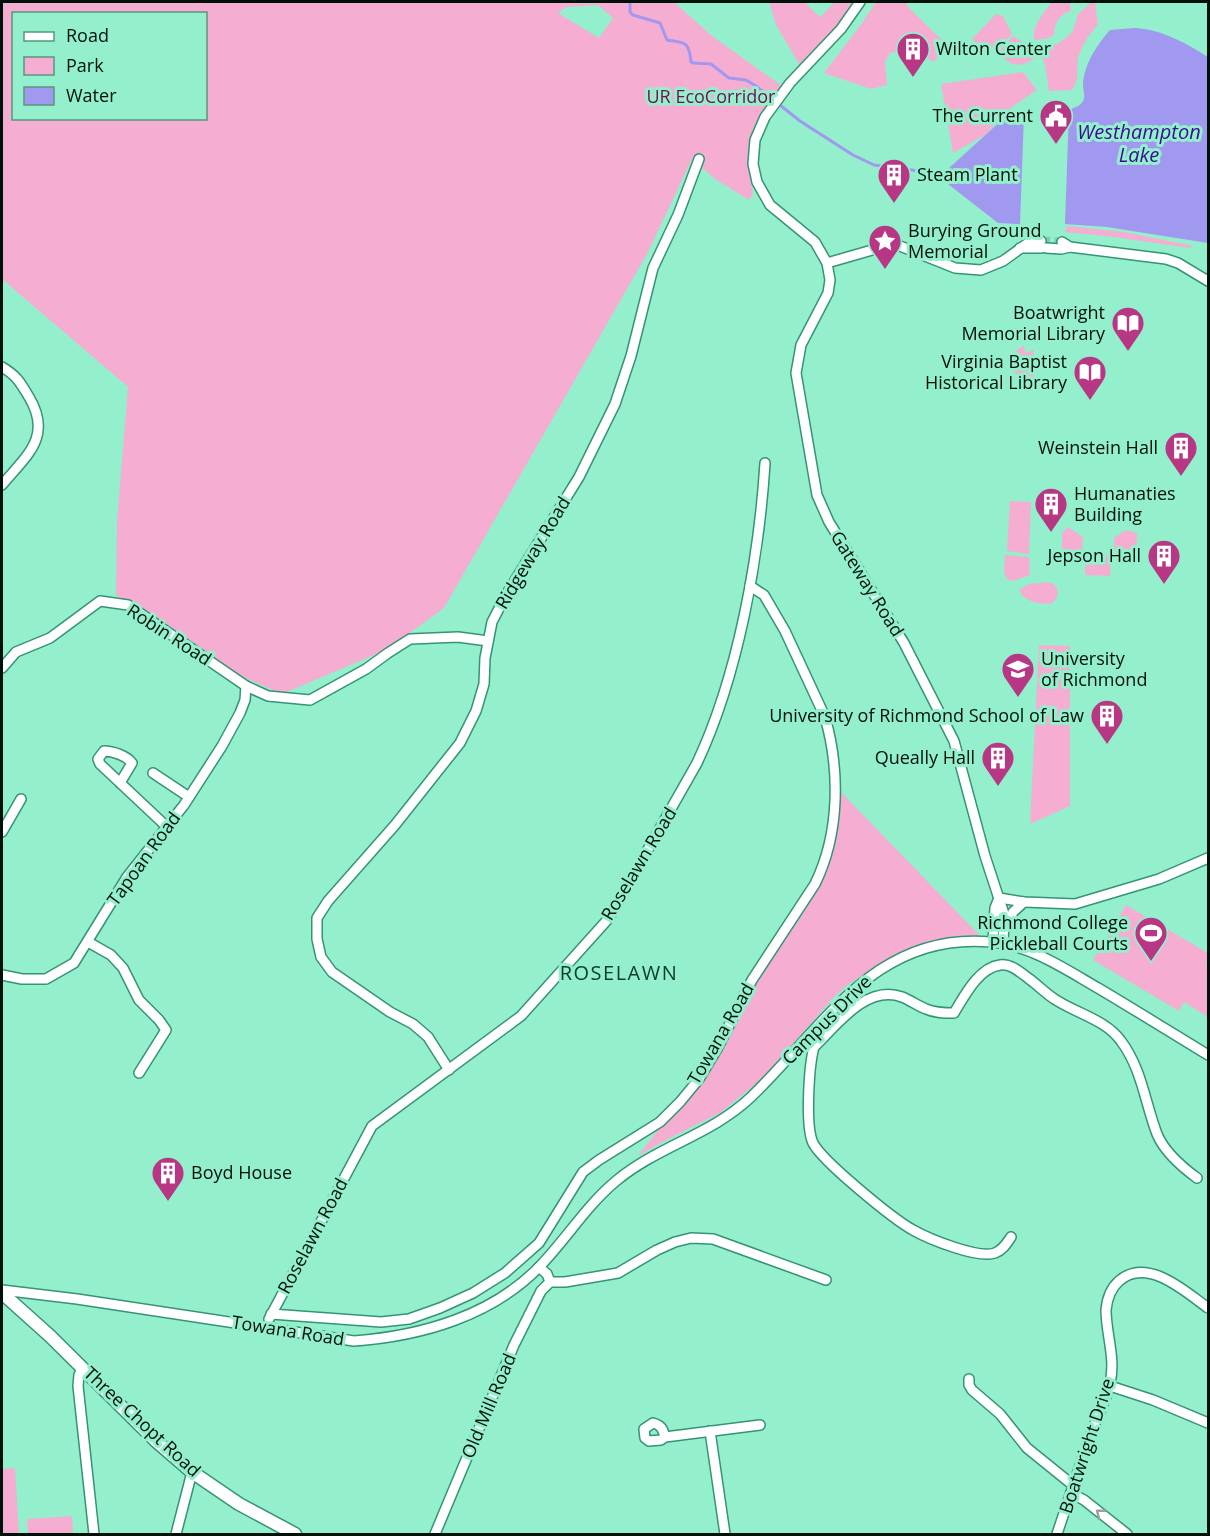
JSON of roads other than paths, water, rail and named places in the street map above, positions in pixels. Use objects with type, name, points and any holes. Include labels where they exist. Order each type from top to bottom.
[{"type":"main road","name":"Three Chopt Road","points":[[2,1291],[83,1367],[156,1441],[192,1472],[239,1504],[296,1534]]},
{"type":"street","points":[[860,2],[841,29],[784,90],[760,125],[755,140],[753,164],[757,182],[770,205],[815,242],[827,263],[886,246],[900,246],[955,268],[981,270],[1003,261],[1028,243],[1166,259],[1207,278]]},
{"type":"street","name":"Ridgeway Road","points":[[449,1070],[428,1037],[413,1024],[390,1012],[332,972],[321,957],[316,918],[460,743],[476,711],[484,684],[485,658],[492,622],[506,595],[579,477],[615,404],[631,356],[653,268],[678,215],[699,159]]},
{"type":"street","name":"Gateway Road","points":[[827,263],[830,280],[828,293],[801,345],[796,373],[817,495],[829,522],[904,643],[954,741],[982,848],[1004,914],[1005,932]]},
{"type":"street","points":[[2,367],[16,376],[32,401],[38,416],[39,433],[33,447],[2,485]]},
{"type":"street","name":"Roselawn Road","points":[[264,1326],[372,1126],[521,1016],[609,918],[698,763],[707,742],[730,671],[750,586],[765,463]]},
{"type":"street","name":"Towana Road","points":[[271,1314],[381,1322],[409,1319],[473,1293],[506,1273],[539,1243],[583,1172],[660,1122],[699,1079],[752,980],[815,884],[823,868],[828,849],[836,790],[829,732],[808,679],[785,631],[764,595],[750,586]]},
{"type":"street","name":"Robin Road","points":[[2,668],[16,651],[50,638],[100,601],[128,605],[246,686],[268,696],[310,700],[358,674],[410,639],[458,637],[488,641]]},
{"type":"street","name":"Tapoan Road","points":[[2,975],[22,979],[46,978],[74,963],[127,877],[189,797],[240,713],[245,700],[246,686]]},
{"type":"street","points":[[153,773],[189,797]]},
{"type":"street","points":[[120,783],[166,826]]},
{"type":"street","points":[[2,832],[21,799]]},
{"type":"street","points":[[999,898],[1057,904],[1082,902],[1159,879],[1209,858]]},
{"type":"street","name":"Gateway Road","points":[[993,942],[995,908],[999,898]]},
{"type":"street","name":"Gateway Road","points":[[1003,944],[1013,912],[1024,902]]},
{"type":"street","points":[[88,942],[111,955],[123,968],[139,1000],[166,1030],[139,1073]]},
{"type":"street","name":"Campus Drive","points":[[552,1253],[593,1203],[616,1181],[648,1159],[694,1137],[729,1115],[749,1098],[870,975],[913,951],[944,944],[993,942],[1026,950],[1060,966],[1209,1055]]},
{"type":"street","points":[[814,1047],[853,1010],[869,999],[895,995],[927,1010],[954,1013],[983,974],[1000,965],[1011,967],[1055,999],[1117,1035],[1140,1076],[1158,1135],[1183,1167],[1197,1178]]},
{"type":"street","points":[[813,1032],[809,1124],[814,1145],[829,1161],[894,1218],[924,1235],[974,1254],[998,1252],[1004,1248],[1011,1237]]},
{"type":"street","points":[[539,1267],[547,1274],[550,1282],[565,1282],[618,1273],[657,1250],[691,1238],[713,1239],[826,1280]]},
{"type":"street","points":[[539,1243],[552,1253]]},
{"type":"street","name":"Towana Road","points":[[2,1291],[77,1299],[354,1341],[387,1339],[446,1324],[490,1303],[518,1285],[552,1253]]},
{"type":"street","name":"Boatwright Drive","points":[[1057,1534],[1110,1386],[1112,1364],[1107,1303],[1112,1290],[1122,1279],[1132,1274],[1144,1273],[1162,1277],[1209,1308]]},
{"type":"street","name":"Old Mill Road","points":[[435,1534],[514,1345],[541,1292],[550,1282]]},
{"type":"street","points":[[83,1367],[79,1375],[78,1386],[94,1534]]},
{"type":"street","points":[[969,1379],[972,1390],[1000,1414],[1020,1442],[1084,1500],[1127,1534]]},
{"type":"street","points":[[1110,1386],[1153,1400],[1209,1423]]},
{"type":"street","points":[[665,1437],[760,1425]]},
{"type":"street","points":[[710,1431],[725,1534]]},
{"type":"street","points":[[176,1534],[192,1472]]},
{"type":"water","name":"Westhampton Lake","points":[[1134,28],[1163,34],[1208,57],[1208,243],[1107,227],[1065,224],[1069,110],[1078,106],[1084,99],[1083,85],[1086,70],[1092,55],[1105,36],[1110,30]]},
{"type":"water","points":[[1024,115],[1020,224],[998,223],[948,184],[945,178],[948,169],[1003,119]]},
{"type":"waterway","points":[[630,2],[630,12],[633,15],[660,23],[667,40],[685,44],[689,50],[691,62],[711,64],[729,78],[746,80],[800,121],[853,155],[874,165],[949,175]]},
{"type":"tunnel","points":[[1041,241],[1062,242]]},
{"type":"place","name":"Wilton Center","points":[[913,78]]},
{"type":"place","name":"The Current","points":[[1056,145]]},
{"type":"place","name":"Steam Plant","points":[[894,204]]},
{"type":"place","name":"Burying Ground Memorial","points":[[885,270]]},
{"type":"place","name":"Boatwright Memorial Library","points":[[1128,352]]},
{"type":"place","name":"Virginia Baptist Historical Library","points":[[1090,401]]},
{"type":"place","name":"Weinstein Hall","points":[[1181,477]]},
{"type":"place","name":"Humanaties Building","points":[[1051,533]]},
{"type":"place","name":"Jepson Hall","points":[[1164,585]]},
{"type":"place","name":"University of Richmond","points":[[1018,698]]},
{"type":"place","name":"University of Richmond School of Law","points":[[1107,745]]},
{"type":"place","name":"Queally Hall","points":[[998,787]]},
{"type":"place","name":"Richmond College Pickleball Courts","points":[[1151,962]]},
{"type":"place","name":"Boyd House","points":[[168,1202]]},
{"type":"district","name":"ROSELAWN","points":[[619,973]]},
{"type":"park label","name":"UR EcoCorridor","points":[[711,97]]}]
